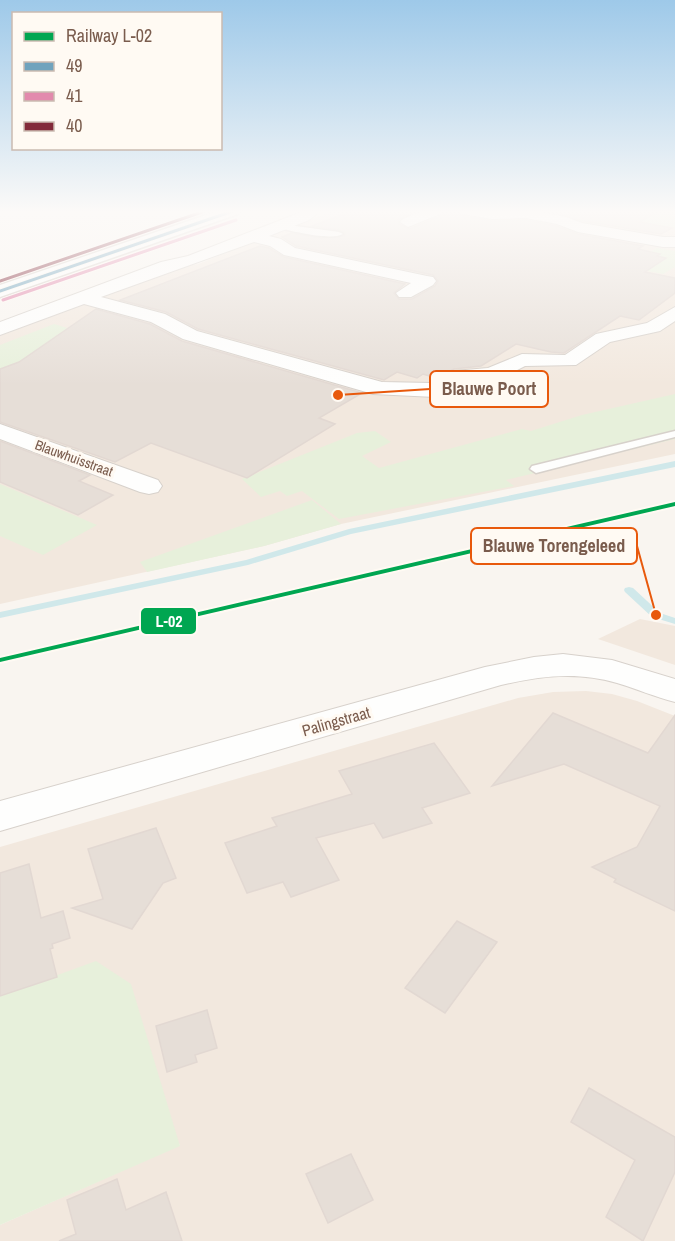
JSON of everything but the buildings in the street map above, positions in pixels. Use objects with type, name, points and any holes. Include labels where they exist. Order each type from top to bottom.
[{"type":"main road","points":[[0,291],[64,269]]},
{"type":"street","points":[[0,329],[163,269]]},
{"type":"street","points":[[370,269],[427,281],[405,293]]},
{"type":"street","points":[[371,285],[426,298]]},
{"type":"street","points":[[82,298],[158,318],[190,335],[381,389],[435,390],[462,376],[492,374],[522,360],[569,361],[603,338],[653,327],[675,313]]},
{"type":"street","name":"Blauwhuisstraat","points":[[0,430],[149,486]]},
{"type":"street","name":"Palingstraat","points":[[0,816],[496,675],[548,665],[600,668],[638,677],[675,691]]},
{"type":"lane","points":[[536,469],[675,434]]},
{"type":"shaded area","points":[[173,269],[675,269],[675,454],[341,524],[264,546],[0,604],[0,336]]},
{"type":"shaded area","points":[[640,619],[675,626],[675,665],[598,639]]},
{"type":"shaded area","points":[[586,691],[612,694],[637,701],[675,716],[675,1241],[0,1241],[0,1225],[180,1145],[0,996],[0,847],[518,698],[553,692]]},
{"type":"green space","points":[[637,269],[672,269],[663,274]]},
{"type":"green space","points":[[54,324],[147,352],[0,374],[0,345]]},
{"type":"green space","points":[[675,394],[675,439],[506,480],[514,486],[339,519],[302,491],[287,496],[280,491],[261,497],[242,479],[357,433],[375,431],[391,442],[362,456],[379,468],[522,429],[531,431],[582,415]]},
{"type":"green space","points":[[0,484],[97,525],[43,555],[0,536]]},
{"type":"green space","points":[[312,500],[341,524],[264,546],[147,572],[140,562]]},
{"type":"green space","points":[[96,961],[131,984],[180,1146],[0,1225],[0,996]]},
{"type":"waterway","points":[[0,615],[248,562],[349,532],[675,464]]},
{"type":"waterway","points":[[629,590],[656,615],[675,621]]},
{"type":"rail line","name":"L-02","points":[[0,660],[675,504]]},
{"type":"transit line","name":"40","points":[[0,281],[35,269]]},
{"type":"transit line","name":"49","points":[[0,291],[64,269]]},
{"type":"transit line","name":"41","points":[[3,300],[94,269]]},
{"type":"place","name":"Blauwe Poort","points":[[338,395]]},
{"type":"place","name":"Blauwe Torengeleed","points":[[656,615]]}]
